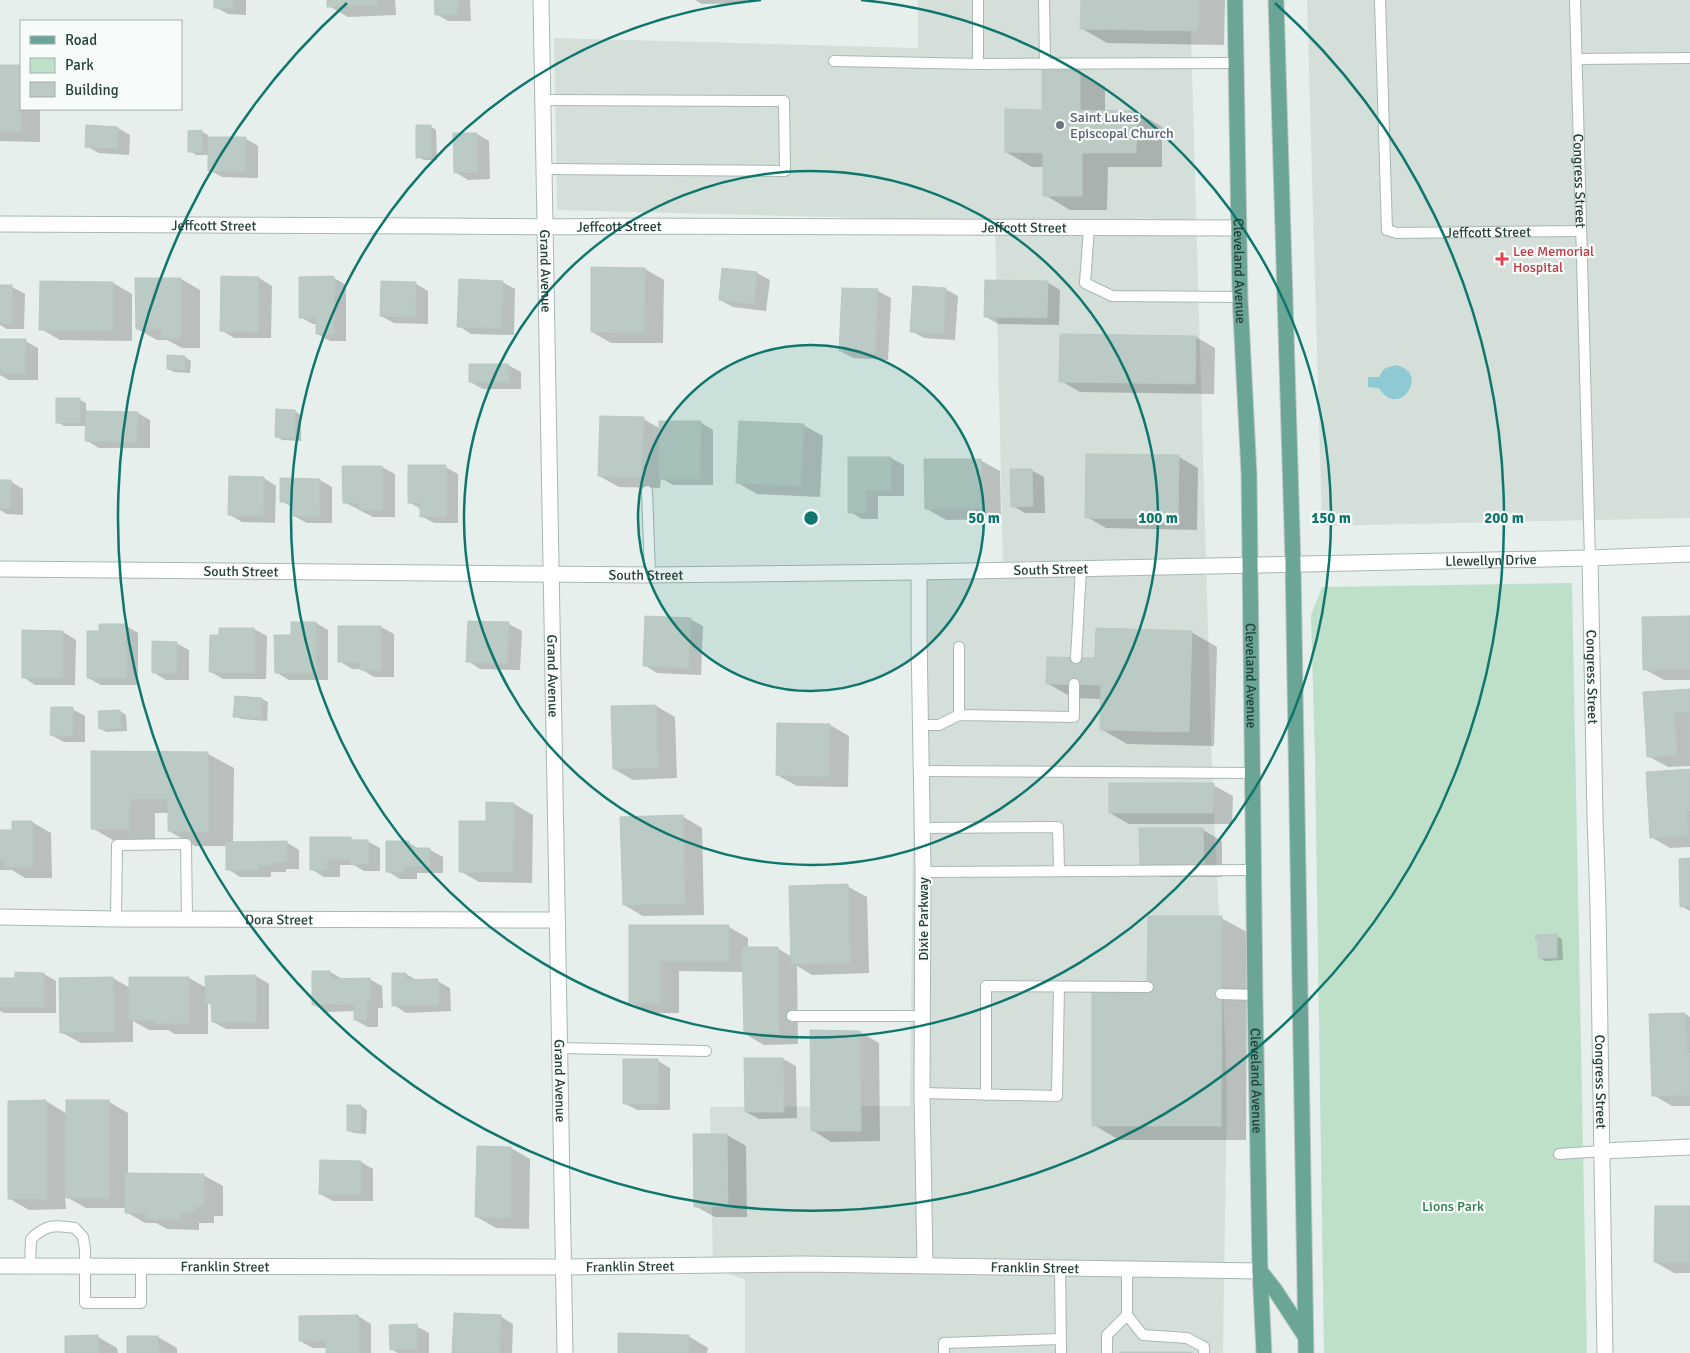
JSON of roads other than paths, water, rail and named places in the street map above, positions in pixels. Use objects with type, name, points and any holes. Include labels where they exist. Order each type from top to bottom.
[{"type":"main road","name":"Cleveland Avenue","points":[[1234,0],[1240,297],[1249,474],[1255,995],[1260,1271],[1264,1353]]},
{"type":"main road","points":[[1276,0],[1293,564],[1306,1353]]},
{"type":"main road","points":[[1260,1271],[1276,1290],[1305,1337]]},
{"type":"street","name":"Grand Avenue","points":[[541,0],[565,1353]]},
{"type":"street","name":"Jeffcott Street","points":[[0,224],[480,226],[545,228],[676,226],[1238,228]]},
{"type":"street","name":"Llewellyn Drive","points":[[1293,564],[1690,554]]},
{"type":"street","name":"Congress Street","points":[[1590,558],[1605,1353]]},
{"type":"street","name":"South Street","points":[[0,569],[650,575],[919,572],[1293,564]]},
{"type":"street","name":"Dixie Parkway","points":[[919,572],[923,872],[922,1093],[925,1265]]},
{"type":"street","name":"Dora Street","points":[[0,917],[558,920]]},
{"type":"street","points":[[1602,1151],[1690,1147]]},
{"type":"street","name":"Franklin Street","points":[[0,1266],[563,1267],[795,1264],[1260,1271]]},
{"type":"lane","points":[[978,0],[978,64]]},
{"type":"lane","points":[[1044,0],[1045,64]]},
{"type":"lane","name":"Jeffcott Street","points":[[1380,0],[1387,230],[1397,234],[1581,231]]},
{"type":"lane","name":"Congress Street","points":[[1575,0],[1590,558]]},
{"type":"lane","points":[[1576,59],[1690,58]]},
{"type":"lane","points":[[834,61],[978,64],[1235,63]]},
{"type":"lane","points":[[543,100],[784,101],[785,170],[544,169]]},
{"type":"lane","points":[[1089,228],[1085,283],[1112,296],[1240,297]]},
{"type":"lane","points":[[647,491],[650,575]]},
{"type":"lane","points":[[1076,653],[1081,568]]},
{"type":"lane","points":[[959,647],[959,716]]},
{"type":"lane","points":[[920,725],[939,725],[959,716],[1074,718],[1074,684]]},
{"type":"lane","points":[[921,770],[1253,773]]},
{"type":"lane","points":[[922,828],[1058,827],[1059,871]]},
{"type":"lane","points":[[116,919],[117,845],[186,844],[188,919]]},
{"type":"lane","points":[[923,872],[1253,870]]},
{"type":"lane","points":[[986,1095],[986,986],[1148,987]]},
{"type":"lane","points":[[922,1093],[1057,1096],[1058,987]]},
{"type":"lane","points":[[1221,994],[1255,995]]},
{"type":"lane","points":[[792,1016],[922,1016]]},
{"type":"lane","points":[[560,1048],[706,1051]]},
{"type":"lane","points":[[1559,1154],[1602,1151]]},
{"type":"lane","points":[[30,1266],[31,1239],[41,1229],[60,1226],[75,1228],[83,1238],[85,1303],[141,1303],[141,1266]]},
{"type":"lane","points":[[1060,1268],[1061,1353]]},
{"type":"lane","points":[[1127,1268],[1127,1315],[1142,1335],[1187,1338],[1204,1346],[1204,1353]]},
{"type":"lane","points":[[1108,1353],[1107,1335],[1127,1315]]},
{"type":"lane","points":[[944,1353],[944,1343],[1060,1339]]},
{"type":"water","points":[[1395,365],[1406,369],[1411,376],[1411,384],[1403,397],[1395,399],[1387,397],[1379,388],[1368,387],[1368,377],[1379,377],[1384,369]]},
{"type":"place","name":"Saint Lukes Episcopal Church","points":[[1060,125]]},
{"type":"place","name":"Lee Memorial Hospital","points":[[1502,259]]},
{"type":"park label","name":"Lions Park","points":[[1453,1206]]}]
